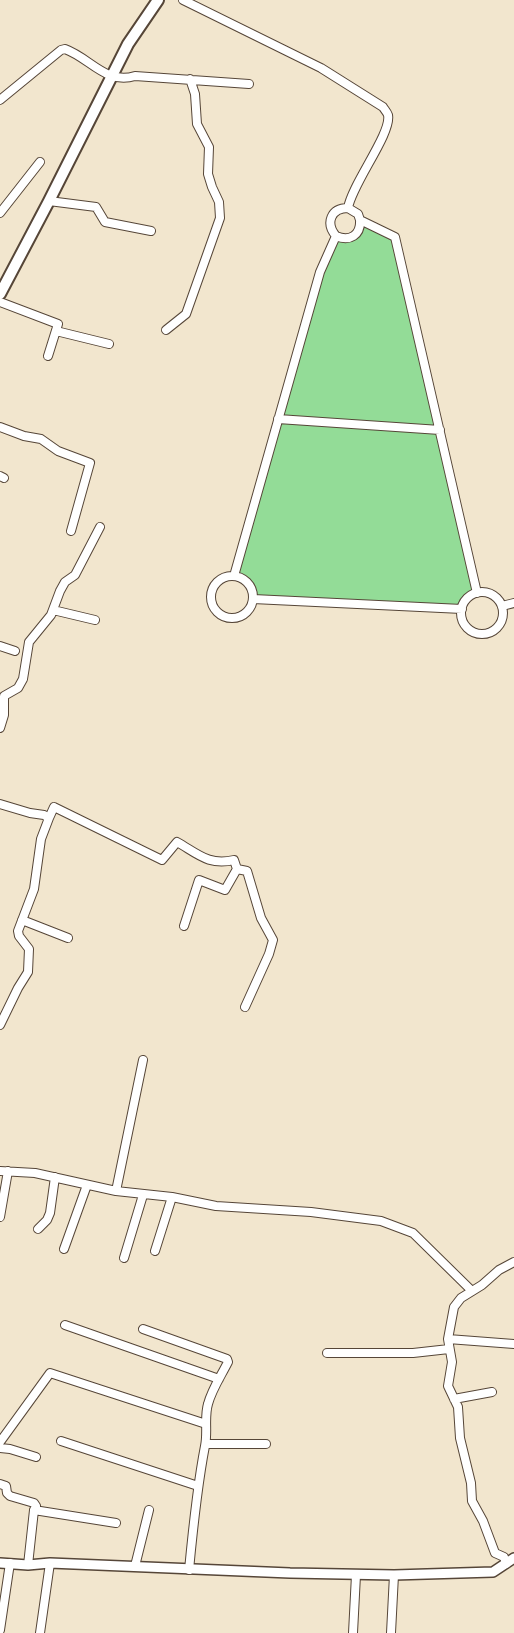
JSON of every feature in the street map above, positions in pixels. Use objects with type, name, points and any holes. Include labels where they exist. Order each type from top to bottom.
[{"type":"main road","points":[[0,294],[128,44],[158,0]]},
{"type":"street","points":[[183,0],[321,68],[383,106],[388,115],[387,128],[353,193],[348,208]]},
{"type":"street","points":[[0,100],[65,49],[112,77],[135,76],[249,84]]},
{"type":"street","points":[[166,330],[186,314],[220,218],[219,202],[208,174],[209,147],[197,124],[195,94],[190,79]]},
{"type":"street","points":[[0,213],[40,162]]},
{"type":"street","points":[[49,201],[96,207],[105,222],[151,231]]},
{"type":"street","points":[[348,208],[358,214],[360,220],[361,226],[358,232],[347,239],[336,236],[330,226],[332,214],[337,210],[348,208]]},
{"type":"street","points":[[360,220],[394,237],[477,593]]},
{"type":"street","points":[[234,576],[320,272],[336,236]]},
{"type":"street","points":[[0,302],[58,324],[48,356]]},
{"type":"street","points":[[56,331],[109,344]]},
{"type":"street","points":[[278,419],[440,430]]},
{"type":"street","points":[[0,427],[24,436],[41,439],[58,451],[90,463],[71,531]]},
{"type":"street","points":[[0,728],[4,715],[4,696],[18,688],[23,679],[29,642],[53,610],[65,582],[75,575],[100,527]]},
{"type":"street","points":[[234,576],[248,584],[253,599],[245,613],[230,618],[216,610],[211,595],[219,581],[234,576]]},
{"type":"street","points":[[485,592],[492,594],[502,606],[503,615],[496,629],[488,633],[480,633],[472,631],[465,625],[462,609],[470,596],[485,592]]},
{"type":"street","points":[[253,599],[462,609]]},
{"type":"street","points":[[502,606],[514,603]]},
{"type":"street","points":[[53,610],[95,620]]},
{"type":"street","points":[[0,646],[15,651]]},
{"type":"street","points":[[0,804],[49,818]]},
{"type":"street","points":[[0,1025],[28,972],[29,949],[18,931],[34,889],[41,839],[54,807],[162,860],[177,842],[212,862],[223,863],[234,860],[237,870],[225,890],[199,880],[184,926]]},
{"type":"street","points":[[237,870],[247,871],[261,918],[273,940],[246,1007]]},
{"type":"street","points":[[22,920],[68,938]]},
{"type":"street","points":[[116,1191],[143,1060]]},
{"type":"street","points":[[0,1217],[4,1171],[35,1173],[116,1191],[172,1197],[216,1206],[311,1212],[381,1221],[413,1233],[472,1292]]},
{"type":"street","points":[[38,1229],[50,1213],[55,1177]]},
{"type":"street","points":[[64,1249],[87,1185]]},
{"type":"street","points":[[124,1258],[143,1195]]},
{"type":"street","points":[[155,1251],[172,1197]]},
{"type":"street","points":[[0,1630],[5,1563],[394,1575],[493,1572],[510,1561],[495,1553],[483,1521],[472,1501],[471,1483],[460,1438],[458,1407],[448,1386],[452,1362],[448,1339],[454,1306],[461,1298],[482,1285],[499,1270],[514,1262]]},
{"type":"street","points":[[64,1325],[219,1379]]},
{"type":"street","points":[[143,1329],[227,1359],[228,1362],[208,1405],[206,1444],[202,1456],[189,1570]]},
{"type":"street","points":[[448,1339],[514,1344]]},
{"type":"street","points":[[327,1353],[413,1353],[449,1349]]},
{"type":"street","points":[[0,1442],[50,1373],[206,1424]]},
{"type":"street","points":[[454,1399],[492,1392]]},
{"type":"street","points":[[60,1441],[198,1486]]},
{"type":"street","points":[[206,1444],[266,1444]]},
{"type":"street","points":[[0,1448],[36,1457]]},
{"type":"street","points":[[0,1484],[6,1486],[10,1496],[34,1503],[36,1506],[28,1565]]},
{"type":"street","points":[[34,1510],[116,1523]]},
{"type":"street","points":[[135,1566],[149,1510]]},
{"type":"street","points":[[40,1633],[50,1563]]},
{"type":"street","points":[[353,1633],[356,1575]]},
{"type":"street","points":[[391,1633],[394,1575]]},
{"type":"green space","points":[[360,220],[395,237],[477,593],[464,603],[462,609],[253,599],[247,584],[234,576],[320,272],[336,236],[353,237]]}]
